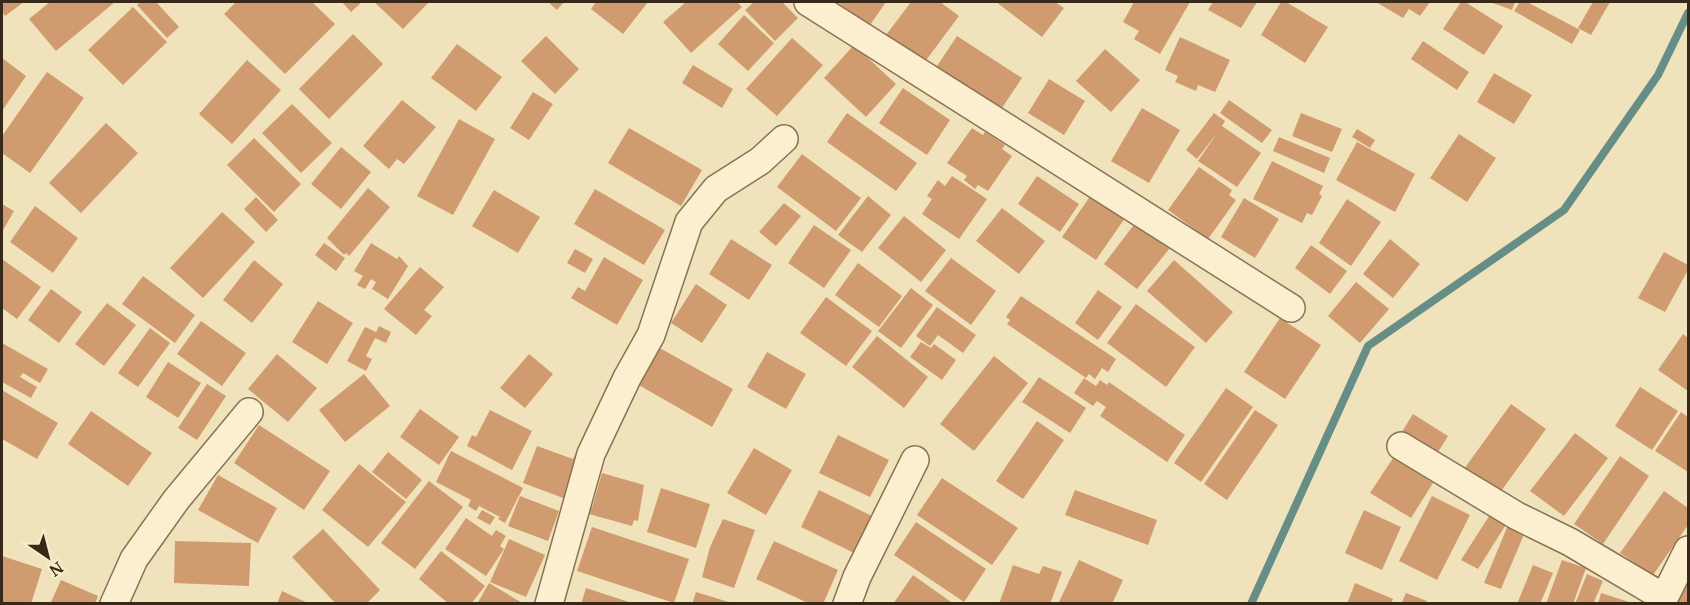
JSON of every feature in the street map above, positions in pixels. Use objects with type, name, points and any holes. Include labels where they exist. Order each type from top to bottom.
[{"type":"street","points":[[822,6],[1290,308]]},
{"type":"street","points":[[549,603],[591,454],[651,334],[689,222],[716,189],[760,161],[784,139]]},
{"type":"street","points":[[114,603],[134,559],[158,525],[249,412]]},
{"type":"street","points":[[1401,446],[1517,516],[1570,542],[1662,600],[1689,550]]},
{"type":"street","points":[[846,603],[915,460]]},
{"type":"building","points":[[2,2],[24,2],[5,16],[2,11]]},
{"type":"building","points":[[50,2],[115,2],[56,51],[29,19]]},
{"type":"building","points":[[140,2],[156,2],[179,27],[167,38],[137,5]]},
{"type":"building","points":[[236,2],[312,2],[335,24],[285,74],[224,14]]},
{"type":"building","points":[[342,2],[362,2],[351,12]]},
{"type":"building","points":[[374,2],[429,2],[403,29]]},
{"type":"building","points":[[548,2],[564,2],[557,10]]},
{"type":"building","points":[[596,2],[648,2],[623,34],[591,9]]},
{"type":"building","points":[[686,2],[737,2],[742,7],[691,53],[663,22]]},
{"type":"building","points":[[754,2],[782,2],[798,18],[775,41],[745,10]]},
{"type":"building","points":[[837,2],[886,2],[870,25]]},
{"type":"building","points":[[911,2],[940,2],[959,16],[924,63],[886,35]]},
{"type":"building","points":[[996,2],[1055,2],[1064,8],[1042,37]]},
{"type":"building","points":[[1134,2],[1190,2],[1160,54],[1134,39],[1139,31],[1123,22]]},
{"type":"building","points":[[1213,2],[1257,2],[1241,28],[1208,10]]},
{"type":"building","points":[[1281,2],[1286,2],[1328,27],[1305,63],[1261,35]]},
{"type":"building","points":[[1376,2],[1430,2],[1420,16],[1409,9],[1403,18]]},
{"type":"building","points":[[1461,2],[1465,2],[1503,26],[1484,55],[1443,29]]},
{"type":"building","points":[[1490,2],[1515,2],[1512,10]]},
{"type":"building","points":[[1520,2],[1527,2],[1580,30],[1572,44],[1514,11]]},
{"type":"building","points":[[1593,2],[1610,2],[1591,35],[1578,28]]},
{"type":"building","points":[[133,7],[167,42],[123,85],[88,50]]},
{"type":"building","points":[[744,15],[774,43],[748,71],[718,44]]},
{"type":"building","points":[[353,34],[383,64],[329,119],[299,89]]},
{"type":"building","points":[[546,36],[579,69],[555,94],[521,61]]},
{"type":"building","points":[[957,36],[1022,78],[1000,111],[935,69]]},
{"type":"building","points":[[1180,37],[1230,60],[1215,92],[1198,85],[1196,91],[1175,82],[1178,76],[1165,70]]},
{"type":"building","points":[[792,38],[823,65],[777,116],[746,89]]},
{"type":"building","points":[[1423,41],[1469,72],[1457,90],[1411,59]]},
{"type":"building","points":[[457,44],[502,77],[476,111],[431,78]]},
{"type":"building","points":[[854,45],[896,84],[866,117],[824,78]]},
{"type":"building","points":[[1105,49],[1140,80],[1111,112],[1076,81]]},
{"type":"building","points":[[2,58],[26,76],[2,111]]},
{"type":"building","points":[[247,60],[281,90],[232,144],[199,114]]},
{"type":"building","points":[[693,65],[733,89],[722,108],[682,83]]},
{"type":"building","points":[[47,72],[84,98],[30,173],[2,153],[2,136]]},
{"type":"building","points":[[1494,73],[1532,95],[1514,124],[1477,102]]},
{"type":"building","points":[[1049,79],[1085,101],[1064,135],[1028,113]]},
{"type":"building","points":[[903,88],[950,120],[927,155],[879,123]]},
{"type":"building","points":[[533,92],[553,104],[529,140],[510,128]]},
{"type":"building","points":[[402,100],[436,127],[404,164],[397,159],[389,169],[363,146]]},
{"type":"building","points":[[1229,100],[1272,130],[1262,143],[1220,113]]},
{"type":"building","points":[[292,104],[332,143],[301,173],[262,133]]},
{"type":"building","points":[[1142,108],[1180,130],[1149,183],[1111,161]]},
{"type":"building","points":[[847,113],[917,163],[896,191],[827,142]]},
{"type":"building","points":[[1214,113],[1225,121],[1222,126],[1261,153],[1237,187],[1198,161],[1217,133],[1197,159],[1186,150]]},
{"type":"building","points":[[1301,113],[1342,129],[1332,152],[1292,136]]},
{"type":"building","points":[[459,119],[495,139],[453,215],[417,196]]},
{"type":"building","points":[[106,123],[138,153],[81,213],[49,183]]},
{"type":"building","points":[[629,128],[702,170],[681,206],[608,163]]},
{"type":"building","points":[[972,128],[983,135],[985,132],[1005,145],[1002,149],[1012,156],[988,191],[978,185],[975,189],[964,180],[967,176],[947,163]]},
{"type":"building","points":[[1357,129],[1375,140],[1370,148],[1352,137]]},
{"type":"building","points":[[1459,134],[1496,158],[1467,202],[1430,178]]},
{"type":"building","points":[[1279,137],[1330,158],[1324,173],[1273,151]]},
{"type":"building","points":[[254,138],[301,184],[274,212],[227,165]]},
{"type":"building","points":[[1357,142],[1415,174],[1395,212],[1336,180]]},
{"type":"building","points":[[341,147],[371,172],[341,209],[311,184]]},
{"type":"building","points":[[802,154],[861,198],[836,231],[777,187]]},
{"type":"building","points":[[1272,161],[1323,186],[1319,194],[1322,196],[1312,215],[1307,213],[1302,223],[1253,199]]},
{"type":"building","points":[[1199,167],[1232,190],[1229,195],[1236,200],[1208,239],[1168,210]]},
{"type":"building","points":[[952,176],[987,199],[959,239],[922,214],[932,199],[927,196],[938,180],[945,186]]},
{"type":"building","points":[[1037,176],[1079,204],[1060,232],[1018,204]]},
{"type":"building","points":[[368,188],[390,207],[349,256],[346,253],[344,255],[327,238]]},
{"type":"building","points":[[595,189],[665,230],[644,265],[574,224]]},
{"type":"building","points":[[494,190],[540,217],[518,253],[472,226]]},
{"type":"building","points":[[1091,195],[1125,218],[1096,260],[1062,237]]},
{"type":"building","points":[[868,196],[891,215],[862,252],[838,235]]},
{"type":"building","points":[[256,197],[278,220],[266,232],[244,209]]},
{"type":"building","points":[[1244,198],[1279,219],[1255,258],[1221,237]]},
{"type":"building","points":[[1347,199],[1381,222],[1351,266],[1319,243]]},
{"type":"building","points":[[784,203],[801,216],[776,246],[759,232]]},
{"type":"building","points":[[2,204],[14,211],[2,232]]},
{"type":"building","points":[[35,206],[78,238],[53,273],[10,242]]},
{"type":"building","points":[[1002,208],[1045,241],[1019,274],[976,241]]},
{"type":"building","points":[[222,212],[255,242],[203,298],[170,268]]},
{"type":"building","points":[[904,216],[946,250],[921,282],[878,248]]},
{"type":"building","points":[[1136,222],[1170,248],[1137,289],[1104,264]]},
{"type":"building","points":[[814,225],[851,250],[824,288],[788,263]]},
{"type":"building","points":[[731,239],[772,265],[749,300],[709,274]]},
{"type":"building","points":[[1390,239],[1420,264],[1393,298],[1363,274]]},
{"type":"building","points":[[324,243],[345,258],[336,271],[315,255]]},
{"type":"building","points":[[371,243],[397,259],[399,256],[408,266],[388,299],[372,289],[376,282],[371,279],[365,289],[357,285],[363,276],[354,271]]},
{"type":"building","points":[[1311,245],[1347,271],[1330,294],[1295,268]]},
{"type":"building","points":[[575,249],[593,259],[585,273],[567,263]]},
{"type":"building","points":[[1664,252],[1688,265],[1688,270],[1665,312],[1638,298]]},
{"type":"building","points":[[604,257],[643,280],[617,325],[571,298],[578,287],[585,291]]},
{"type":"building","points":[[951,258],[996,291],[971,325],[925,291]]},
{"type":"building","points":[[2,259],[41,287],[17,319],[2,308]]},
{"type":"building","points":[[254,260],[283,284],[252,323],[223,300]]},
{"type":"building","points":[[1174,260],[1233,312],[1206,343],[1147,291]]},
{"type":"building","points":[[858,263],[902,296],[879,327],[835,295]]},
{"type":"building","points":[[420,267],[444,287],[424,310],[432,316],[416,335],[384,309]]},
{"type":"building","points":[[143,276],[195,315],[175,343],[122,304]]},
{"type":"building","points":[[1356,282],[1389,309],[1360,343],[1328,316]]},
{"type":"building","points":[[696,284],[727,305],[702,343],[671,323]]},
{"type":"building","points":[[911,288],[933,305],[901,348],[878,331]]},
{"type":"building","points":[[51,289],[82,312],[59,343],[28,320]]},
{"type":"building","points":[[1098,290],[1122,307],[1098,340],[1075,323]]},
{"type":"building","points":[[1021,296],[1116,359],[1108,372],[1102,368],[1095,379],[1089,374],[1086,378],[1007,324],[1010,320],[1006,317]]},
{"type":"building","points":[[826,297],[872,331],[846,366],[800,333]]},
{"type":"building","points":[[318,301],[353,323],[327,364],[292,342]]},
{"type":"building","points":[[107,303],[136,325],[104,366],[75,344]]},
{"type":"building","points":[[1136,304],[1195,347],[1166,387],[1107,343]]},
{"type":"building","points":[[937,307],[976,335],[963,353],[938,335],[930,346],[916,336]]},
{"type":"building","points":[[1280,318],[1321,345],[1285,399],[1244,372]]},
{"type":"building","points":[[201,321],[246,353],[222,386],[177,354]]},
{"type":"building","points":[[379,326],[391,332],[386,343],[375,338],[366,356],[372,359],[366,371],[347,361],[365,327],[376,332]]},
{"type":"building","points":[[150,328],[170,343],[138,387],[118,373]]},
{"type":"building","points":[[1683,334],[1688,338],[1688,391],[1658,370]]},
{"type":"building","points":[[877,336],[928,377],[904,408],[852,367]]},
{"type":"building","points":[[921,342],[931,348],[934,344],[956,360],[942,380],[910,357]]},
{"type":"building","points":[[2,343],[48,369],[40,383],[23,373],[20,377],[37,387],[31,398],[2,382]]},
{"type":"building","points":[[658,347],[733,389],[712,427],[637,384]]},
{"type":"building","points":[[767,352],[806,374],[786,409],[747,387]]},
{"type":"building","points":[[277,354],[317,388],[288,422],[248,389]]},
{"type":"building","points":[[529,354],[553,374],[525,408],[500,388]]},
{"type":"building","points":[[994,356],[1028,383],[974,451],[940,424]]},
{"type":"building","points":[[168,362],[201,383],[178,418],[146,397]]},
{"type":"building","points":[[364,374],[390,406],[345,442],[319,410]]},
{"type":"building","points":[[1039,377],[1086,408],[1070,433],[1022,402]]},
{"type":"building","points":[[1084,378],[1096,386],[1100,380],[1107,385],[1109,382],[1185,435],[1167,462],[1100,416],[1106,407],[1097,401],[1093,406],[1074,393]]},
{"type":"building","points":[[207,384],[226,396],[197,440],[178,428]]},
{"type":"building","points":[[1640,387],[1678,411],[1652,450],[1615,426]]},
{"type":"building","points":[[1226,388],[1253,407],[1201,482],[1174,463]]},
{"type":"building","points":[[2,390],[58,423],[37,459],[2,439]]},
{"type":"building","points":[[1511,404],[1546,429],[1499,494],[1464,469]]},
{"type":"building","points":[[420,409],[459,437],[439,465],[400,437]]},
{"type":"building","points":[[490,410],[532,431],[512,470],[467,446],[472,435],[476,437]]},
{"type":"building","points":[[1255,410],[1278,425],[1227,500],[1204,484]]},
{"type":"building","points":[[91,411],[152,453],[128,486],[68,444]]},
{"type":"building","points":[[1681,412],[1688,417],[1688,472],[1655,451]]},
{"type":"building","points":[[1413,414],[1448,436],[1435,457],[1400,435]]},
{"type":"building","points":[[1037,421],[1064,440],[1023,499],[996,481]]},
{"type":"building","points":[[259,425],[330,471],[304,510],[234,463]]},
{"type":"building","points":[[1575,433],[1608,458],[1564,516],[1530,491]]},
{"type":"building","points":[[838,435],[889,460],[870,497],[819,473]]},
{"type":"building","points":[[537,446],[573,459],[577,450],[584,452],[566,499],[523,483]]},
{"type":"building","points":[[754,448],[792,470],[766,515],[727,493]]},
{"type":"building","points":[[451,451],[523,488],[505,523],[498,519],[500,517],[479,506],[476,511],[468,506],[471,500],[436,482]]},
{"type":"building","points":[[388,452],[422,480],[406,499],[372,472]]},
{"type":"building","points":[[1620,456],[1649,476],[1603,544],[1574,524]]},
{"type":"building","points":[[1393,458],[1433,483],[1411,518],[1370,493]]},
{"type":"building","points":[[359,464],[406,502],[368,547],[322,510]]},
{"type":"building","points":[[602,473],[644,485],[638,521],[634,520],[632,526],[582,512],[584,506],[592,508]]},
{"type":"building","points":[[218,475],[277,508],[258,543],[198,510]]},
{"type":"building","points":[[942,478],[1018,528],[992,565],[917,515]]},
{"type":"building","points":[[429,481],[463,507],[415,569],[381,543]]},
{"type":"building","points":[[661,488],[710,504],[696,548],[647,532]]},
{"type":"building","points":[[819,490],[872,516],[854,553],[801,527]]},
{"type":"building","points":[[1075,490],[1157,520],[1148,545],[1065,515]]},
{"type":"building","points":[[1664,491],[1688,508],[1688,525],[1653,575],[1620,553]]},
{"type":"building","points":[[520,496],[559,511],[548,541],[508,526]]},
{"type":"building","points":[[1432,496],[1470,515],[1437,580],[1399,561]]},
{"type":"building","points":[[482,510],[495,517],[490,525],[477,518]]},
{"type":"building","points":[[1364,510],[1401,527],[1382,570],[1345,553]]},
{"type":"building","points":[[1491,513],[1507,523],[1478,569],[1461,560]]},
{"type":"building","points":[[466,518],[492,536],[496,530],[506,536],[500,546],[504,549],[486,576],[445,549]]},
{"type":"building","points":[[723,519],[755,530],[734,588],[702,577],[710,547]]},
{"type":"building","points":[[916,522],[986,569],[964,602],[894,555]]},
{"type":"building","points":[[1508,525],[1525,532],[1501,589],[1484,583]]},
{"type":"building","points":[[592,527],[689,559],[674,603],[577,571]]},
{"type":"building","points":[[323,529],[380,590],[366,604],[336,604],[292,557]]},
{"type":"building","points":[[509,539],[545,555],[526,597],[490,582]]},
{"type":"building","points":[[175,541],[251,543],[249,586],[174,583]]},
{"type":"building","points":[[774,541],[838,570],[823,604],[810,604],[756,579]]},
{"type":"building","points":[[441,551],[485,586],[471,604],[449,604],[419,579]]},
{"type":"building","points":[[2,556],[42,569],[31,604],[2,604]]},
{"type":"building","points":[[1079,560],[1123,580],[1112,604],[1058,604]]},
{"type":"building","points":[[1562,560],[1586,568],[1573,604],[1546,604]]},
{"type":"building","points":[[1013,565],[1039,574],[1043,566],[1062,572],[1050,604],[999,604]]},
{"type":"building","points":[[1533,565],[1553,573],[1540,604],[1517,604]]},
{"type":"building","points":[[1688,570],[1688,604],[1669,604]]},
{"type":"building","points":[[1587,574],[1603,581],[1593,604],[1575,604]]},
{"type":"building","points":[[913,575],[954,604],[893,604]]},
{"type":"building","points":[[61,580],[98,596],[95,604],[50,604]]},
{"type":"building","points":[[489,583],[524,604],[477,604]]},
{"type":"building","points":[[1355,583],[1393,599],[1391,604],[1347,604]]},
{"type":"building","points":[[586,588],[632,603],[632,604],[581,604]]},
{"type":"building","points":[[282,591],[310,604],[277,604]]},
{"type":"building","points":[[696,592],[732,603],[732,604],[692,604]]},
{"type":"building","points":[[1406,593],[1427,601],[1426,604],[1401,604]]},
{"type":"building","points":[[1601,593],[1632,603],[1632,604],[1598,604]]},
{"type":"waterway","points":[[1251,604],[1368,346],[1564,210],[1658,75],[1688,13]]}]
